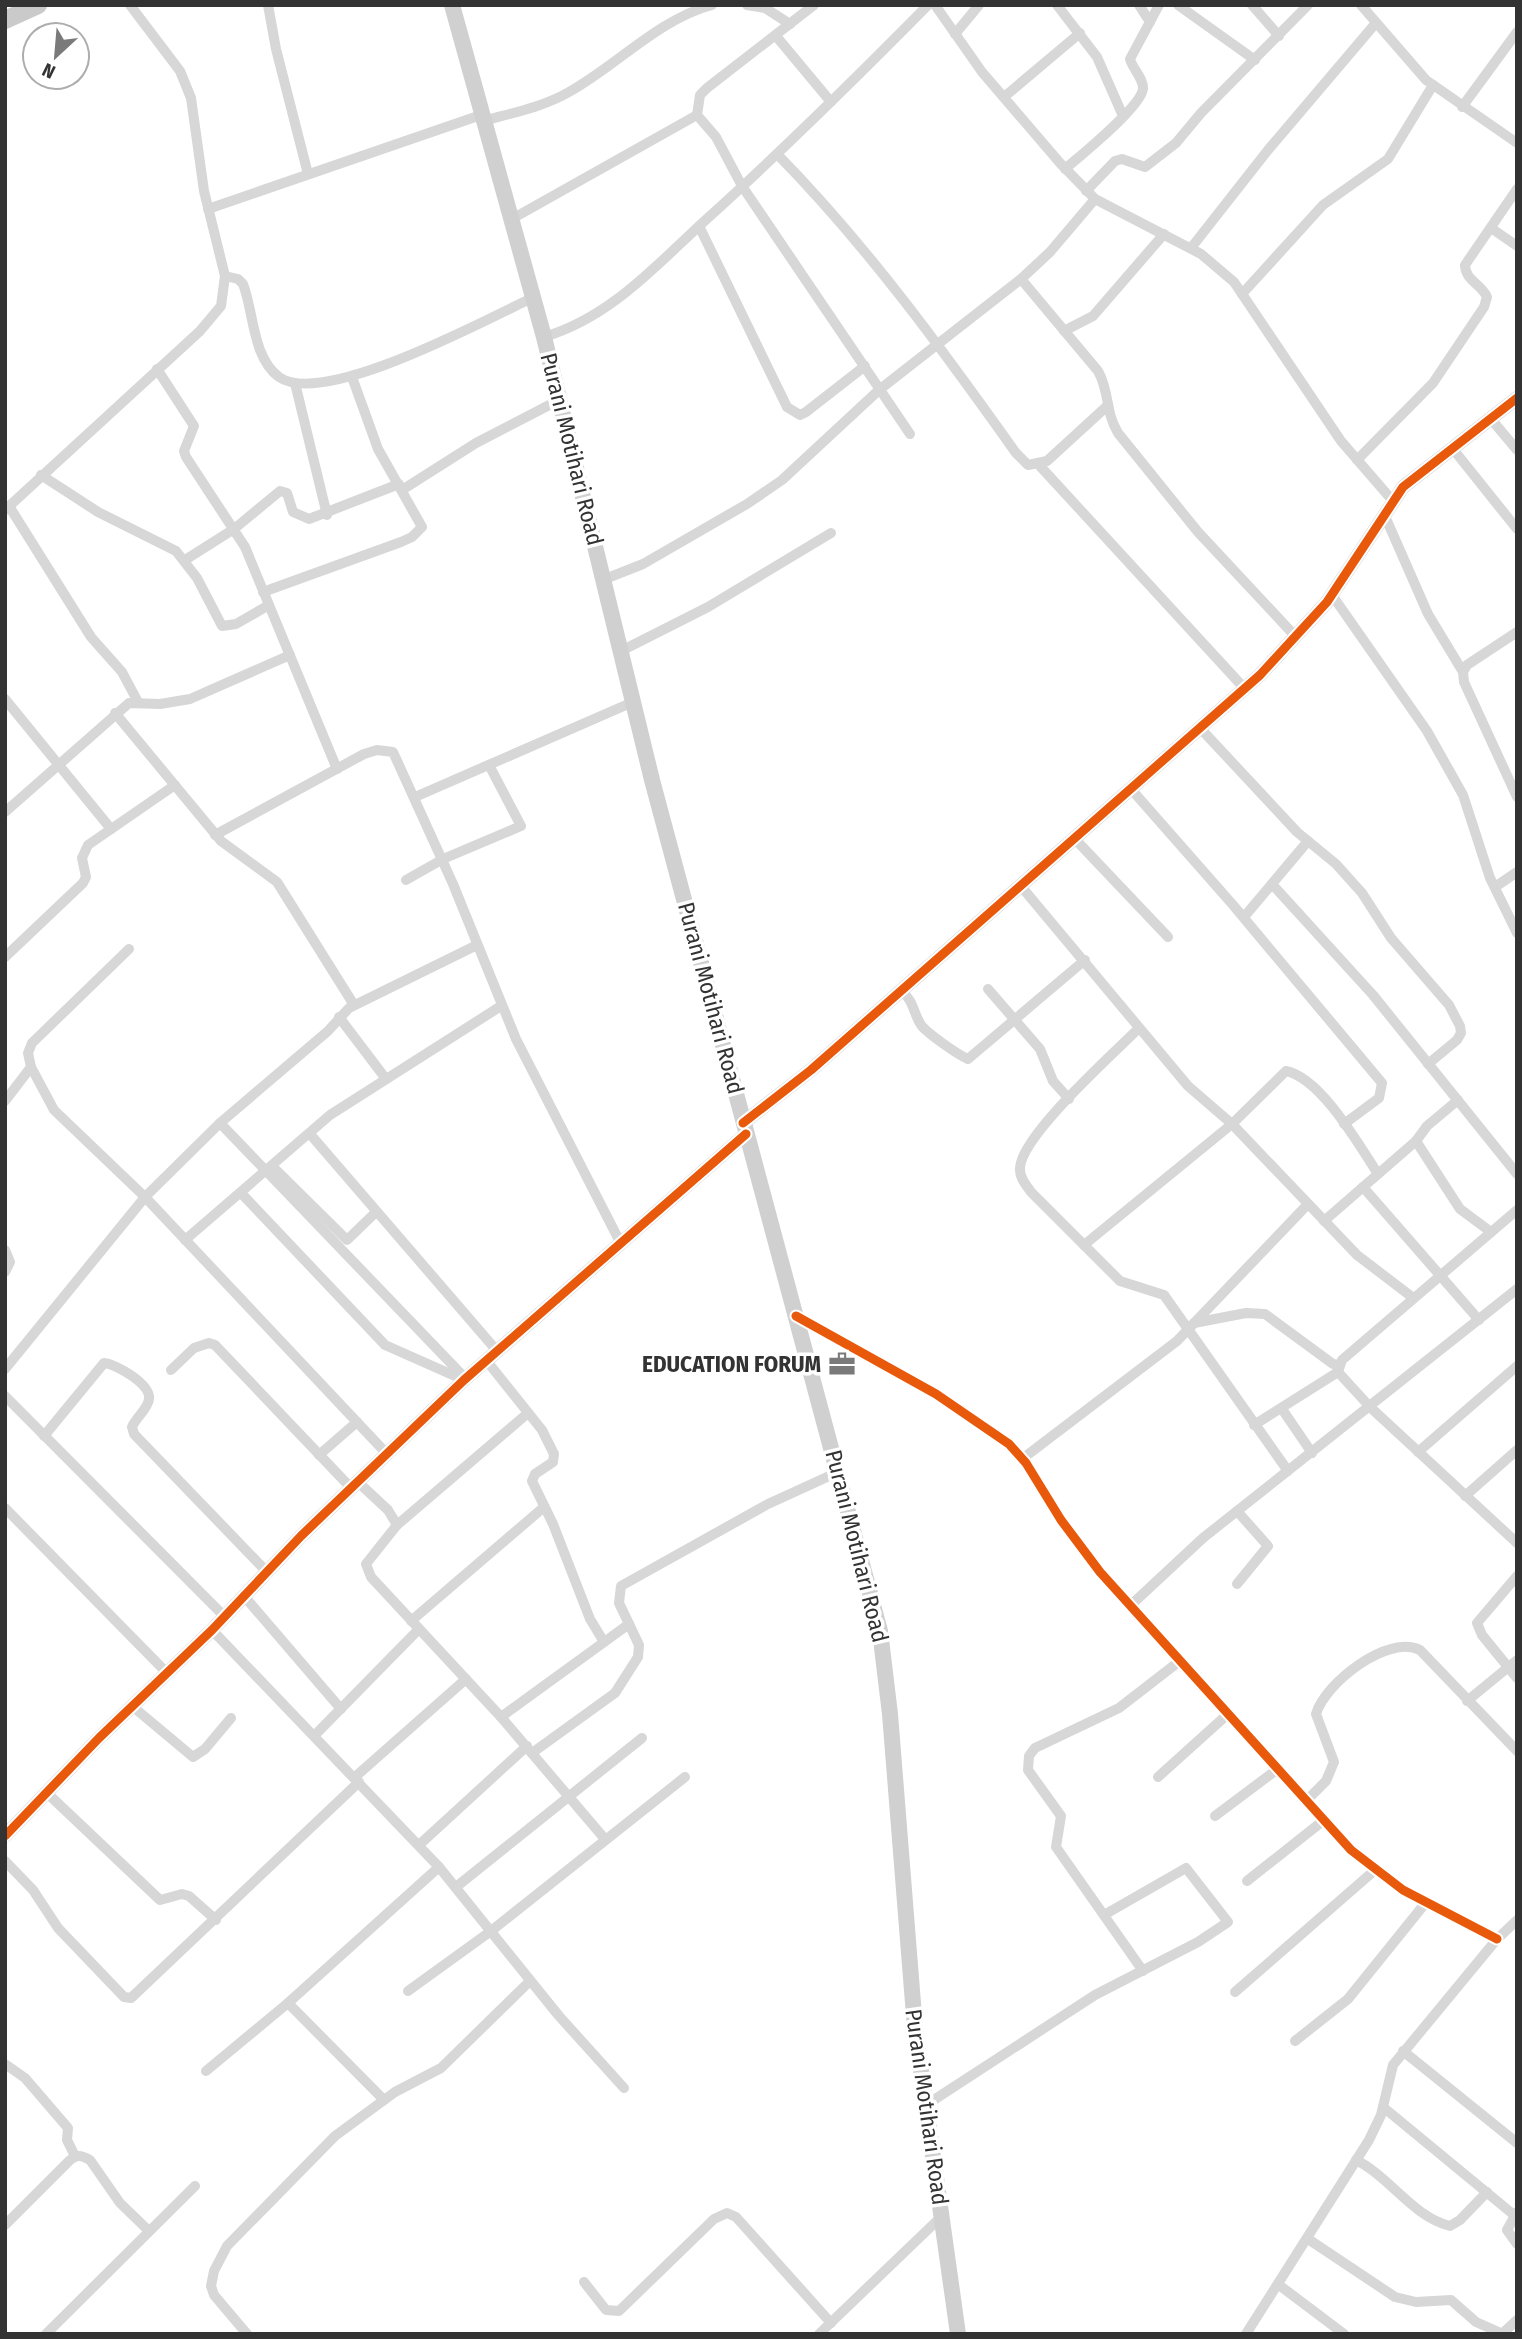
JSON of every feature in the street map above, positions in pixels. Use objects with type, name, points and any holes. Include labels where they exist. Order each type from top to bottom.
[{"type":"main road","points":[[5,20],[38,5]]},
{"type":"main road","name":"Purani Motihari Road","points":[[452,5],[544,337],[633,702],[884,1650],[911,1984],[958,2334]]},
{"type":"street","points":[[130,5],[186,83],[208,209],[225,276],[220,306],[213,319],[7,508],[91,637],[122,672],[138,702]]},
{"type":"street","points":[[268,5],[276,49],[309,174]]},
{"type":"street","points":[[208,209],[482,118],[541,104],[570,91],[657,33],[712,5]]},
{"type":"street","points":[[747,5],[765,8],[790,24]]},
{"type":"street","points":[[814,5],[700,95],[698,115],[716,138],[742,187],[910,434]]},
{"type":"street","points":[[544,337],[580,324],[620,299],[778,155],[929,5]]},
{"type":"street","points":[[935,5],[1004,97],[1065,169],[1091,195],[1191,248],[1221,269],[1242,294],[1357,460],[1392,500]]},
{"type":"street","points":[[955,34],[979,5]]},
{"type":"street","points":[[1057,5],[1097,57],[1123,116]]},
{"type":"street","points":[[1139,5],[1150,22]]},
{"type":"street","points":[[1065,169],[1136,102],[1143,89],[1130,59],[1158,5]]},
{"type":"street","points":[[1178,5],[1255,60]]},
{"type":"street","points":[[1252,5],[1279,36]]},
{"type":"street","points":[[605,579],[643,564],[765,492],[879,390],[1021,279],[1050,252],[1115,161],[1122,159],[1145,167],[1161,158],[1308,5]]},
{"type":"street","points":[[1361,5],[1375,24],[1433,85],[1516,141]]},
{"type":"street","points":[[1191,248],[1268,150],[1375,24]]},
{"type":"street","points":[[1462,107],[1517,32]]},
{"type":"street","points":[[1004,97],[1080,33]]},
{"type":"street","points":[[776,36],[831,102]]},
{"type":"street","points":[[1242,294],[1323,205],[1388,159],[1433,85]]},
{"type":"street","points":[[510,220],[698,115]]},
{"type":"street","points":[[778,155],[835,213],[938,343],[1016,453],[1028,465],[1039,465],[1106,407]]},
{"type":"street","points":[[1357,460],[1433,383],[1484,307],[1487,297],[1484,290],[1467,276],[1465,265],[1517,188]]},
{"type":"street","points":[[699,226],[788,407],[793,412],[800,415],[806,412],[865,366]]},
{"type":"street","points":[[1491,228],[1517,246]]},
{"type":"street","points":[[1064,331],[1093,316],[1164,234]]},
{"type":"street","points":[[225,276],[238,279],[243,284],[257,338],[271,368],[279,377],[295,383],[316,384],[352,377],[533,298]]},
{"type":"street","points":[[1021,279],[1107,386],[1106,407],[1118,433],[1198,532],[1296,637]]},
{"type":"street","points":[[157,369],[194,426],[184,451],[186,457],[233,529],[263,592],[337,769]]},
{"type":"street","points":[[263,592],[412,537],[422,527],[421,521],[377,449],[352,377]]},
{"type":"street","points":[[295,383],[327,514]]},
{"type":"street","points":[[5,1836],[132,1706],[212,1630],[387,1454],[492,1355],[744,1128],[1245,689],[1296,637],[1332,595],[1403,487],[1517,398]]},
{"type":"street","points":[[185,560],[233,529],[280,491],[287,493],[293,512],[300,518],[327,514],[400,487],[476,443],[559,400]]},
{"type":"street","points":[[1491,419],[1517,450]]},
{"type":"street","points":[[1453,449],[1517,529]]},
{"type":"street","points":[[1039,465],[1245,689]]},
{"type":"street","points":[[41,475],[98,512],[162,542],[185,560],[222,626],[236,624],[268,605]]},
{"type":"street","points":[[1384,514],[1428,614],[1463,672],[1464,682],[1517,797]]},
{"type":"street","points":[[621,651],[708,607],[831,533]]},
{"type":"street","points":[[1332,595],[1427,731],[1463,795],[1495,887],[1517,933]]},
{"type":"street","points":[[1463,672],[1467,665],[1517,632]]},
{"type":"street","points":[[5,812],[129,703],[160,704],[190,699],[290,655]]},
{"type":"street","points":[[5,699],[111,829]]},
{"type":"street","points":[[415,797],[633,702]]},
{"type":"street","points":[[115,713],[215,835],[232,851],[268,872],[277,882],[354,1005]]},
{"type":"street","points":[[1201,729],[1308,841],[1336,864],[1362,893],[1391,938],[1456,1016],[1461,1026],[1457,1040],[1428,1064]]},
{"type":"street","points":[[215,835],[364,754],[388,750],[398,759],[443,859],[501,1006],[540,1091],[620,1242]]},
{"type":"street","points":[[406,880],[443,859],[521,826],[489,765]]},
{"type":"street","points":[[5,957],[83,883],[86,877],[83,851],[175,785]]},
{"type":"street","points":[[1131,789],[1244,917],[1382,1083],[1379,1098],[1344,1124]]},
{"type":"street","points":[[1074,838],[1168,937]]},
{"type":"street","points":[[1244,917],[1308,841]]},
{"type":"street","points":[[1495,887],[1517,872]]},
{"type":"street","points":[[1272,884],[1374,995],[1517,1174]]},
{"type":"street","points":[[1020,885],[1085,960],[1138,1029],[1197,1095],[1233,1124],[1357,1255],[1412,1297]]},
{"type":"street","points":[[5,1369],[145,1197],[220,1123],[328,1031],[339,1017],[354,1005],[477,945]]},
{"type":"street","points":[[129,949],[39,1033],[28,1053],[31,1067],[54,1110],[145,1197],[387,1454]]},
{"type":"street","points":[[901,991],[908,996],[926,1030],[968,1059],[1085,960]]},
{"type":"street","points":[[988,989],[1040,1049],[1053,1081],[1069,1099]]},
{"type":"street","points":[[185,1240],[345,1104],[501,1006]]},
{"type":"street","points":[[339,1017],[386,1079]]},
{"type":"street","points":[[1138,1029],[1032,1141],[1019,1169],[1031,1192],[1120,1281],[1164,1295],[1191,1327],[1254,1425],[1288,1471]]},
{"type":"street","points":[[5,1101],[31,1067]]},
{"type":"street","points":[[1084,1244],[1233,1124],[1286,1071],[1295,1072],[1308,1083],[1344,1124],[1378,1174]]},
{"type":"street","points":[[1324,1221],[1416,1141],[1427,1126],[1458,1100]]},
{"type":"street","points":[[220,1123],[347,1240],[375,1213]]},
{"type":"street","points":[[310,1134],[492,1355],[542,1430],[554,1454],[553,1462],[535,1474],[532,1481],[590,1619],[604,1642]]},
{"type":"street","points":[[1416,1141],[1460,1209],[1490,1232]]},
{"type":"street","points":[[268,1169],[465,1380]]},
{"type":"street","points":[[1363,1187],[1479,1320]]},
{"type":"street","points":[[241,1193],[384,1345],[465,1380]]},
{"type":"street","points":[[1022,1459],[1191,1327],[1308,1204]]},
{"type":"street","points":[[1254,1425],[1282,1409],[1338,1369],[1412,1297],[1517,1210]]},
{"type":"street","points":[[5,1250],[10,1262],[5,1272]]},
{"type":"street","points":[[1131,1605],[1173,1563],[1517,1289]]},
{"type":"street","points":[[1191,1327],[1246,1313],[1265,1314],[1333,1364],[1370,1407],[1517,1543]]},
{"type":"street","points":[[796,1316],[963,1411],[1009,1444],[1022,1459],[1077,1544],[1351,1850],[1375,1870],[1497,1939]]},
{"type":"street","points":[[171,1370],[202,1344],[215,1345],[319,1455],[388,1510],[397,1525]]},
{"type":"street","points":[[44,1436],[104,1363],[121,1370],[146,1388],[150,1395],[149,1402],[134,1420],[134,1434],[267,1573]]},
{"type":"street","points":[[1418,1452],[1517,1366]]},
{"type":"street","points":[[5,1396],[225,1617]]},
{"type":"street","points":[[1282,1409],[1312,1453]]},
{"type":"street","points":[[528,1412],[397,1525],[366,1564],[371,1577],[501,1717],[604,1838]]},
{"type":"street","points":[[319,1455],[357,1422]]},
{"type":"street","points":[[1465,1496],[1517,1450]]},
{"type":"street","points":[[419,1846],[530,1750],[615,1693],[640,1651],[620,1603],[621,1586],[631,1577],[768,1504],[838,1472]]},
{"type":"street","points":[[5,1507],[167,1673]]},
{"type":"street","points":[[315,1735],[415,1625],[544,1507]]},
{"type":"street","points":[[1237,1511],[1268,1546],[1237,1584]]},
{"type":"street","points":[[1517,1576],[1476,1623],[1482,1635],[1512,1664],[1517,1678]]},
{"type":"street","points":[[244,1596],[341,1709]]},
{"type":"street","points":[[501,1717],[629,1624]]},
{"type":"street","points":[[212,1630],[439,1867],[530,1981],[624,2088]]},
{"type":"street","points":[[1307,1800],[1326,1781],[1334,1762],[1316,1713],[1318,1705],[1362,1664],[1386,1650],[1410,1645],[1427,1656],[1517,1751]]},
{"type":"street","points":[[1143,1971],[1056,1847],[1061,1816],[1028,1770],[1029,1756],[1045,1743],[1119,1708],[1181,1660]]},
{"type":"street","points":[[1467,1701],[1512,1664]]},
{"type":"street","points":[[5,1861],[33,1890],[58,1928],[124,1997],[131,1998],[216,1920],[357,1779],[466,1679]]},
{"type":"street","points":[[132,1706],[192,1757],[205,1749],[231,1718]]},
{"type":"street","points":[[1158,1777],[1229,1713]]},
{"type":"street","points":[[456,1887],[642,1738]]},
{"type":"street","points":[[1215,1816],[1279,1768]]},
{"type":"street","points":[[408,1992],[491,1931],[604,1838],[685,1777]]},
{"type":"street","points":[[47,1793],[160,1900],[182,1894],[189,1896],[216,1920]]},
{"type":"street","points":[[1247,1881],[1324,1820]]},
{"type":"street","points":[[205,2071],[288,2003],[439,1867]]},
{"type":"street","points":[[926,2105],[1095,1995],[1228,1922],[1186,1868],[1104,1915]]},
{"type":"street","points":[[1235,1992],[1375,1870]]},
{"type":"street","points":[[1295,2041],[1348,1999],[1427,1901]]},
{"type":"street","points":[[1246,2334],[1356,2160],[1383,2107],[1389,2076],[1403,2051],[1497,1939],[1517,1920]]},
{"type":"street","points":[[247,2334],[214,2295],[211,2279],[227,2246],[335,2136],[384,2100],[441,2068],[530,1981]]},
{"type":"street","points":[[288,2003],[384,2100]]},
{"type":"street","points":[[1403,2051],[1517,2143]]},
{"type":"street","points":[[5,2064],[25,2078],[68,2128],[67,2140],[75,2156],[90,2160],[120,2203],[149,2231]]},
{"type":"street","points":[[1383,2107],[1515,2214],[1507,2230],[1517,2244]]},
{"type":"street","points":[[5,2225],[75,2156]]},
{"type":"street","points":[[1356,2160],[1384,2176],[1424,2212],[1450,2226],[1460,2220],[1487,2192]]},
{"type":"street","points":[[46,2334],[195,2186]]},
{"type":"street","points":[[584,2283],[606,2310],[619,2311],[714,2219],[727,2213],[736,2217],[831,2323]]},
{"type":"street","points":[[819,2334],[942,2216]]},
{"type":"street","points":[[1308,2239],[1383,2291],[1405,2301],[1451,2300],[1475,2322],[1502,2334],[1517,2320]]},
{"type":"street","points":[[1279,2285],[1344,2334]]},
{"type":"cycle path","points":[[743,1123],[811,1070],[1260,675],[1327,602],[1403,487],[1517,398]]},
{"type":"cycle path","points":[[5,1836],[99,1738],[212,1630],[301,1536],[464,1380],[746,1134]]},
{"type":"cycle path","points":[[796,1316],[936,1394],[1009,1444],[1026,1463],[1061,1520],[1100,1572],[1351,1850],[1403,1890],[1497,1939]]},
{"type":"place","name":"EDUCATION FORUM","points":[[842,1364]]}]
